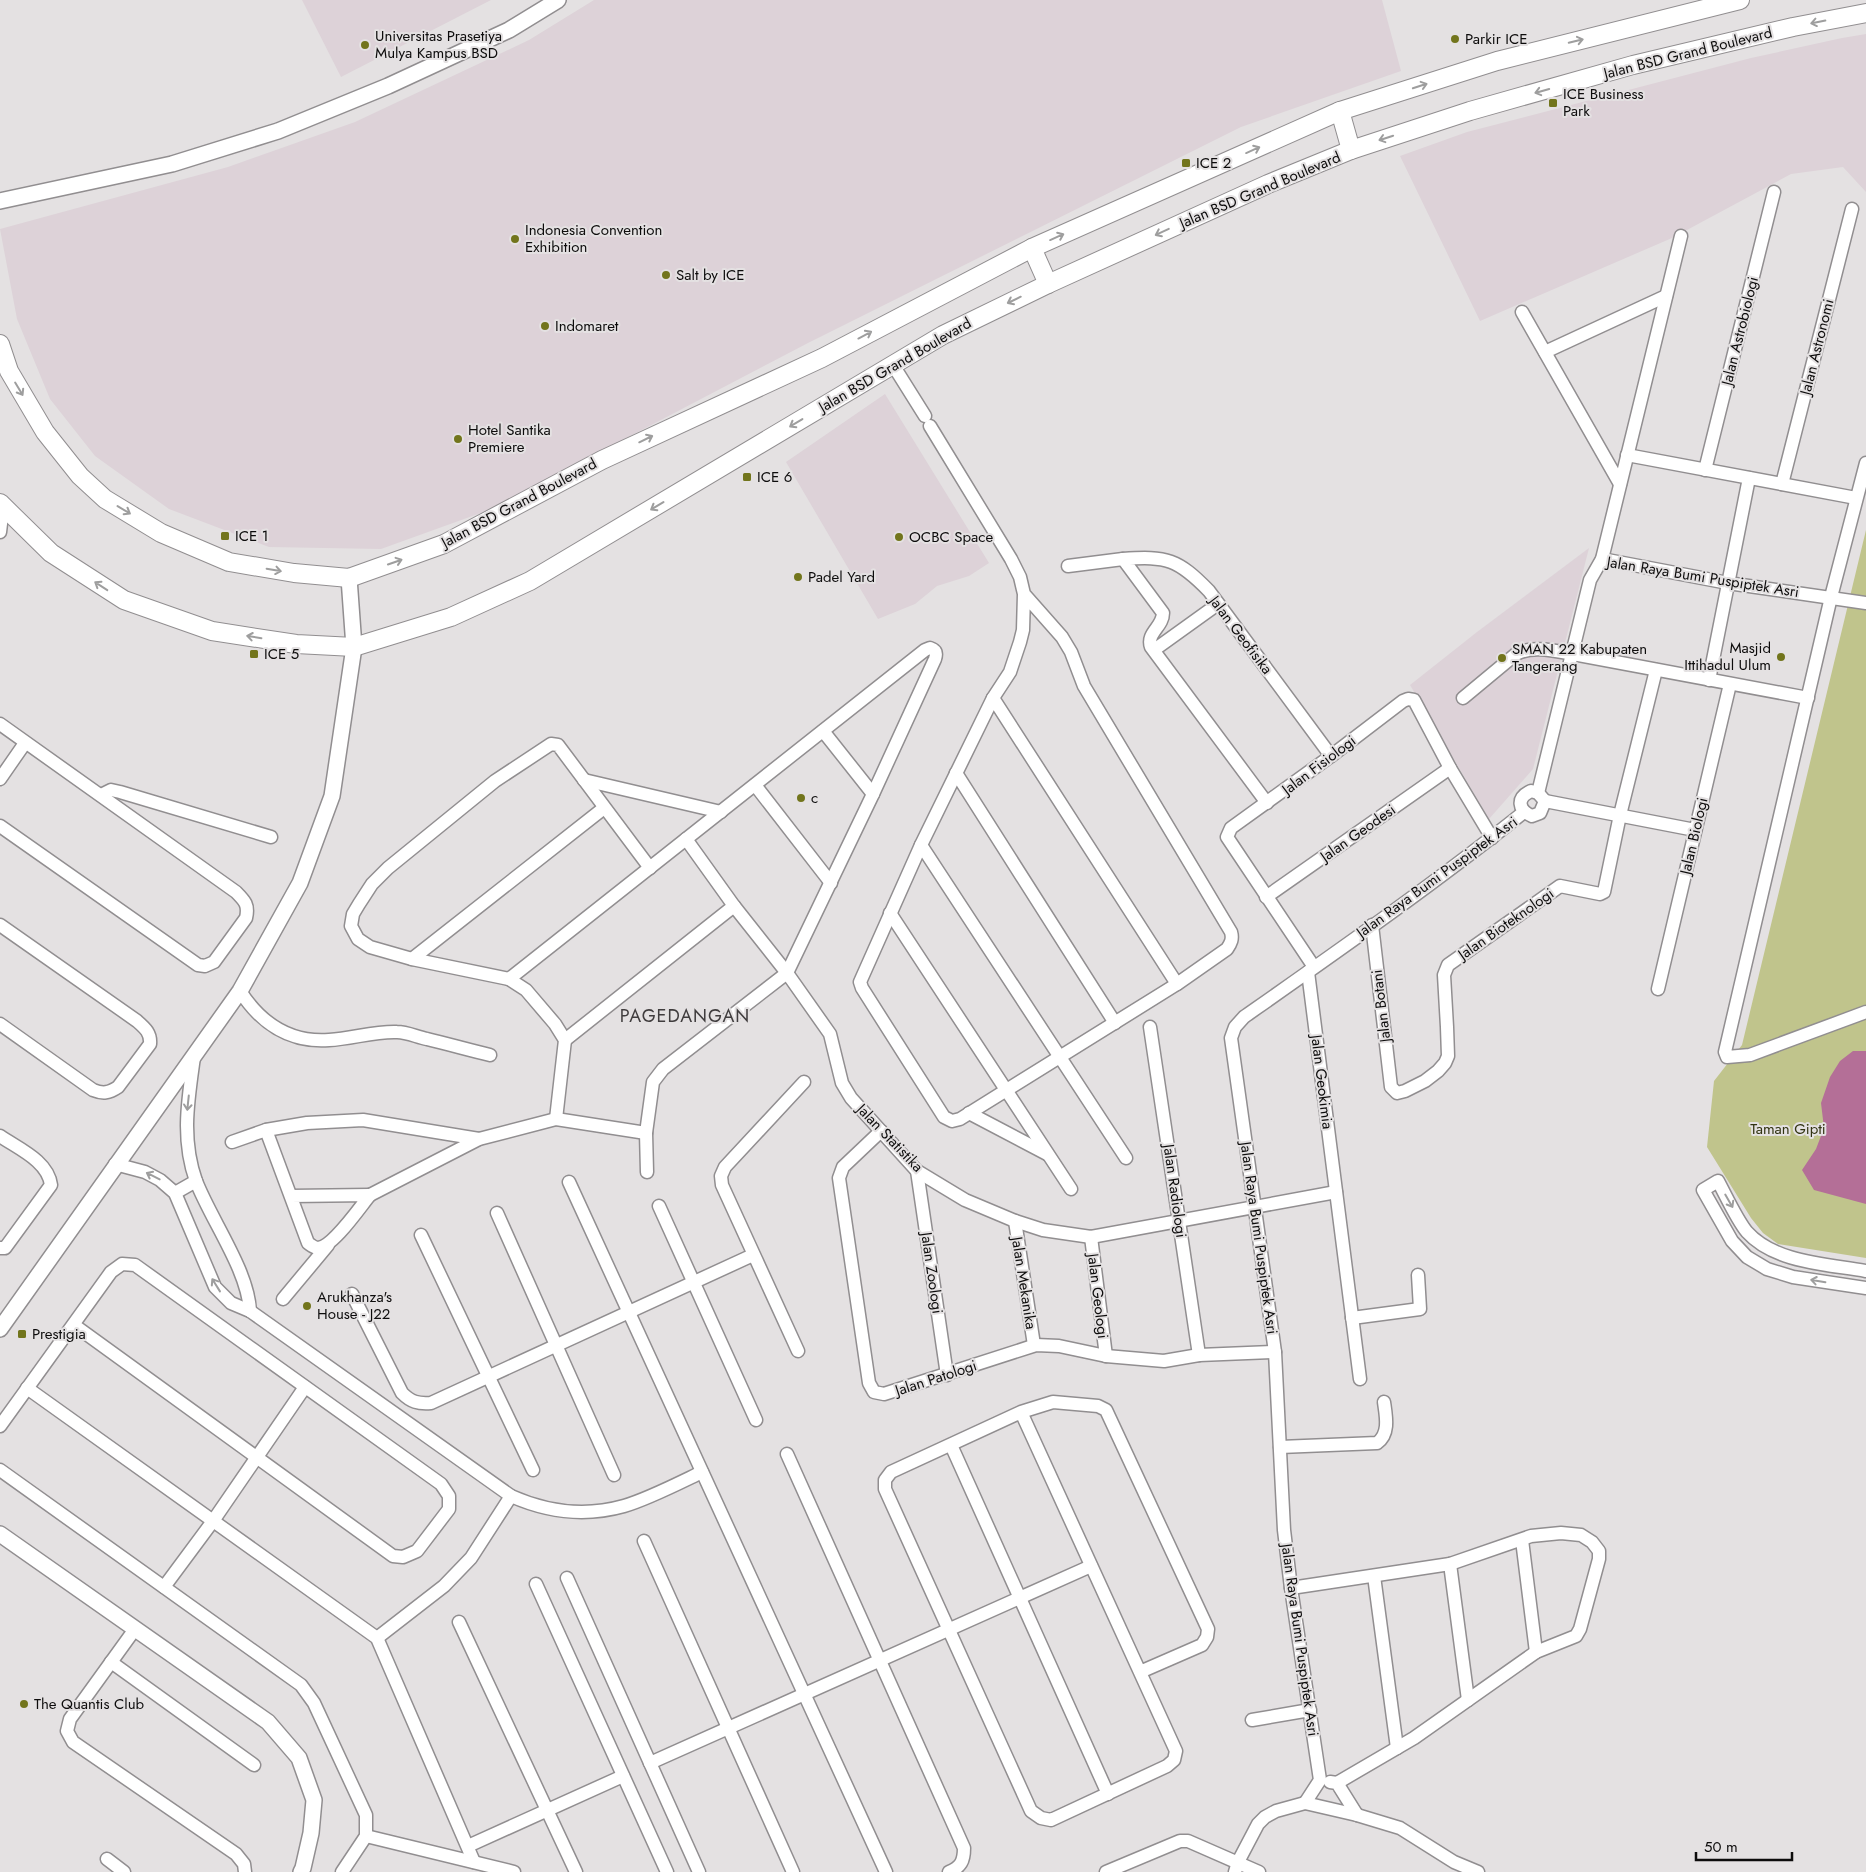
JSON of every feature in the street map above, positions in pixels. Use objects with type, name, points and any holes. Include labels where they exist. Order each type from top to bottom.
[{"type":"main road","name":"Jalan BSD Grand Boulevard","points":[[0,344],[9,371],[45,432],[80,476],[105,499],[161,533],[230,562],[294,573],[349,578],[444,544],[602,460],[822,358],[1032,248],[1340,112],[1497,60],[1740,0]]},
{"type":"main road","name":"Jalan BSD Grand Boulevard","points":[[2,505],[51,553],[124,600],[212,631],[296,644],[354,647],[451,617],[530,582],[943,335],[1048,284],[1268,184],[1351,150],[1470,111],[1633,65],[1793,27],[1866,13]]},
{"type":"main road","points":[[1340,112],[1351,150]]},
{"type":"main road","points":[[1032,248],[1048,284]]},
{"type":"street","points":[[0,201],[172,164],[278,131],[388,86],[509,30],[558,0]]},
{"type":"street","name":"Jalan Astrobiologi","points":[[1705,470],[1774,192]]},
{"type":"street","name":"Jalan Astronomi","points":[[1782,484],[1852,209]]},
{"type":"street","points":[[1602,559],[1681,236]]},
{"type":"street","points":[[1545,352],[1666,296]]},
{"type":"street","points":[[1522,312],[1620,484]]},
{"type":"street","points":[[894,365],[1012,559],[1020,577],[1024,594],[1023,630],[1010,672],[993,698],[920,844],[860,982],[944,1117],[952,1121],[960,1119],[1177,984],[1227,949],[1231,943],[1231,932],[1084,686],[1071,652],[1062,637],[1024,594]]},
{"type":"street","points":[[1626,456],[1856,498]]},
{"type":"street","points":[[1866,462],[1831,597],[1725,1052],[1727,1057],[1750,1055],[1866,1012]]},
{"type":"street","points":[[1709,680],[1749,478]]},
{"type":"street","points":[[0,532],[2,505]]},
{"type":"street","name":"Jalan Geofisika","points":[[1068,566],[1156,557],[1184,568],[1203,585],[1218,604],[1331,756]]},
{"type":"street","points":[[1123,559],[1163,613],[1161,623],[1149,641],[1154,650],[1267,803]]},
{"type":"street","name":"Jalan Raya Bumi Puspiptek Asri","points":[[1542,797],[1531,791],[1525,794],[1521,800],[1521,807],[1524,812],[1532,816],[1540,813],[1590,580],[1602,559],[1728,583],[1866,603]]},
{"type":"street","points":[[0,1328],[240,991],[300,883],[332,796],[354,647],[349,578]]},
{"type":"street","points":[[1154,650],[1218,604]]},
{"type":"street","points":[[509,979],[925,650],[930,648],[934,650],[936,653],[935,659],[787,973],[656,1076],[653,1082],[646,1133],[647,1172]]},
{"type":"street","points":[[1463,698],[1520,652],[1545,650],[1808,698]]},
{"type":"street","name":"Jalan Bioteknologi","points":[[1391,1087],[1397,1093],[1406,1091],[1438,1072],[1445,1063],[1448,1056],[1448,1037],[1444,975],[1448,965],[1556,888],[1564,885],[1603,894],[1620,815],[1656,670]]},
{"type":"street","name":"Jalan Biologi","points":[[1658,989],[1730,684]]},
{"type":"street","points":[[993,698],[1177,984]]},
{"type":"street","name":"Jalan Fisiologi","points":[[1311,970],[1227,837],[1228,832],[1403,701],[1410,698],[1414,700],[1450,768],[1492,838]]},
{"type":"street","points":[[0,724],[236,892],[243,899],[248,909],[246,918],[214,962],[205,966],[198,965],[0,826]]},
{"type":"street","points":[[823,731],[873,794]]},
{"type":"street","points":[[0,779],[25,743]]},
{"type":"street","points":[[556,1119],[565,1040],[555,1024],[526,990],[509,979],[412,958],[363,944],[354,934],[351,926],[353,914],[372,884],[388,868],[495,781],[551,744],[558,745],[650,868]]},
{"type":"street","name":"Jalan Geodesi","points":[[1266,897],[1450,768]]},
{"type":"street","points":[[956,773],[1115,1023]]},
{"type":"street","points":[[584,780],[721,812]]},
{"type":"street","points":[[755,785],[831,883]]},
{"type":"street","points":[[101,795],[111,790],[120,792],[271,837]]},
{"type":"street","points":[[1542,797],[1695,830]]},
{"type":"street","points":[[412,958],[604,808]]},
{"type":"street","name":"Jalan Raya Bumi Puspiptek Asri","points":[[1320,1780],[1284,1530],[1275,1352],[1231,1038],[1235,1027],[1244,1017],[1492,838],[1524,812]]},
{"type":"street","name":"Jalan Statistika","points":[[686,840],[734,906],[787,973],[830,1034],[842,1083],[851,1098],[917,1170],[964,1200],[1015,1221],[1043,1230],[1091,1237],[1254,1207]]},
{"type":"street","points":[[920,844],[1126,1158]]},
{"type":"street","points":[[565,1040],[734,906]]},
{"type":"street","points":[[890,913],[1072,1189]]},
{"type":"street","points":[[0,925],[137,1021],[148,1031],[150,1044],[118,1087],[111,1091],[99,1092],[0,1024]]},
{"type":"street","name":"Jalan Botani","points":[[1372,925],[1391,1087]]},
{"type":"street","name":"Jalan Geokimia","points":[[1311,970],[1336,1192],[1360,1379]]},
{"type":"street","points":[[240,991],[251,1008],[265,1021],[288,1034],[308,1040],[329,1040],[375,1032],[399,1032],[490,1055]]},
{"type":"street","name":"Jalan Radiologi","points":[[1150,1027],[1199,1355]]},
{"type":"street","points":[[194,1054],[187,1106],[186,1142],[196,1181],[241,1277],[250,1300],[250,1311]]},
{"type":"street","points":[[798,1351],[722,1185],[721,1176],[724,1167],[804,1082]]},
{"type":"street","points":[[969,1113],[1049,1155]]},
{"type":"street","points":[[283,1299],[370,1195],[479,1139],[556,1119],[646,1133]]},
{"type":"street","points":[[232,1142],[266,1130],[307,1123],[363,1120],[479,1139]]},
{"type":"street","points":[[266,1130],[308,1243],[314,1248],[320,1248],[330,1243]]},
{"type":"street","name":"Jalan Patologi","points":[[881,1131],[843,1167],[839,1178],[869,1383],[874,1392],[884,1394],[947,1375],[1034,1345],[1059,1346],[1106,1356],[1164,1361],[1199,1355],[1275,1352]]},
{"type":"street","points":[[0,1136],[45,1167],[52,1185],[5,1248],[0,1248]]},
{"type":"street","points":[[115,1164],[145,1172],[160,1180],[175,1193],[215,1287],[231,1303],[250,1311],[511,1496],[552,1510],[576,1512],[604,1510],[626,1506],[702,1472]]},
{"type":"street","name":"Jalan Zoologi","points":[[917,1170],[947,1375]]},
{"type":"street","points":[[175,1193],[196,1181]]},
{"type":"street","points":[[1866,1271],[1777,1254],[1760,1244],[1746,1231],[1718,1181],[1702,1190],[1732,1241],[1747,1257],[1767,1269],[1793,1277],[1866,1288]]},
{"type":"street","points":[[569,1182],[886,1872]]},
{"type":"street","points":[[1254,1207],[1336,1192]]},
{"type":"street","points":[[291,1196],[370,1195]]},
{"type":"street","points":[[658,1206],[756,1420]]},
{"type":"street","points":[[497,1213],[614,1475]]},
{"type":"street","name":"Jalan Mekanika","points":[[1015,1221],[1034,1345]]},
{"type":"street","points":[[422,1235],[533,1470]]},
{"type":"street","name":"Jalan Geologi","points":[[1091,1237],[1106,1356]]},
{"type":"street","points":[[352,1294],[402,1393],[409,1400],[423,1404],[431,1403],[753,1255]]},
{"type":"street","points":[[0,1426],[111,1272],[122,1264],[135,1265],[440,1484],[449,1496],[449,1509],[417,1552],[403,1557],[393,1556],[74,1325]]},
{"type":"street","points":[[1352,1318],[1420,1309],[1418,1276]]},
{"type":"street","points":[[164,1587],[213,1521],[306,1387]]},
{"type":"street","points":[[27,1388],[377,1638],[474,1862]]},
{"type":"street","points":[[1021,1412],[1176,1751],[1174,1760],[1167,1766],[1052,1820],[1041,1818],[1031,1811],[884,1484],[891,1472],[1021,1412],[1053,1402],[1098,1406],[1106,1410],[1208,1629],[1207,1637],[1202,1645],[1140,1672]]},
{"type":"street","points":[[1280,1447],[1376,1443],[1384,1437],[1385,1432],[1387,1417],[1384,1402]]},
{"type":"street","points":[[951,1444],[1108,1794]]},
{"type":"street","points":[[787,1454],[964,1848],[962,1864],[949,1872]]},
{"type":"street","points":[[0,1470],[301,1685],[314,1703],[366,1815],[366,1836],[342,1872]]},
{"type":"street","points":[[377,1638],[444,1586],[471,1558],[511,1496]]},
{"type":"street","points":[[1291,1588],[1450,1564],[1531,1536],[1561,1533],[1581,1535],[1592,1542],[1599,1551],[1599,1559],[1580,1629],[1576,1636],[1536,1652],[1414,1738],[1337,1783],[1320,1780],[1305,1803]]},
{"type":"street","points":[[0,1534],[268,1722],[299,1758],[314,1800],[312,1833],[301,1872]]},
{"type":"street","points":[[644,1540],[793,1872]]},
{"type":"street","points":[[1522,1540],[1536,1652]]},
{"type":"street","points":[[1450,1564],[1468,1700]]},
{"type":"street","points":[[650,1763],[1091,1566]]},
{"type":"street","points":[[1374,1576],[1397,1748]]},
{"type":"street","points":[[567,1578],[699,1872]]},
{"type":"street","points":[[536,1584],[666,1872]]},
{"type":"street","points":[[459,1622],[576,1872]]},
{"type":"street","points":[[135,1629],[70,1719],[67,1731],[73,1742],[236,1854],[244,1864],[245,1872]]},
{"type":"street","points":[[111,1662],[254,1765]]},
{"type":"street","points":[[1252,1720],[1310,1710]]},
{"type":"street","points":[[468,1846],[623,1776]]},
{"type":"street","points":[[1337,1783],[1357,1815]]},
{"type":"street","points":[[1237,1867],[1258,1824],[1265,1817],[1276,1810],[1305,1803],[1357,1815],[1400,1828],[1454,1862],[1478,1872]]},
{"type":"street","points":[[366,1836],[514,1872]]},
{"type":"street","points":[[1106,1872],[1180,1841],[1188,1841],[1237,1867],[1260,1872]]},
{"type":"street","points":[[107,1860],[124,1872]]},
{"type":"shaded area","name":"Universitas Prasetiya Mulya Kampus BSD","points":[[302,0],[491,0],[341,77]]},
{"type":"shaded area","points":[[594,0],[1382,0],[1401,71],[1241,127],[808,343],[489,510],[381,549],[269,547],[169,509],[95,456],[50,399],[17,319],[0,229],[228,167],[355,122],[529,40]]},
{"type":"shaded area","name":"ICE Business Park","points":[[1866,34],[1866,192],[1843,167],[1791,174],[1672,238],[1480,321],[1400,156],[1467,132],[1751,58]]},
{"type":"shaded area","points":[[885,394],[989,563],[969,576],[937,586],[915,604],[878,619],[786,462]]},
{"type":"shaded area","name":"SMAN 22 Kabupaten Tangerang","points":[[1589,548],[1533,769],[1489,819],[1410,685]]},
{"type":"shaded area","points":[[1853,1051],[1866,1051],[1866,1204],[1814,1190],[1802,1170],[1816,1149],[1824,1128],[1821,1103],[1830,1077],[1840,1061]]},
{"type":"green space","name":"Taman Gipti","points":[[1866,530],[1866,1258],[1778,1244],[1763,1233],[1751,1218],[1707,1147],[1714,1081],[1742,1045]]},
{"type":"place","name":"Parkir ICE","points":[[1455,39]]},
{"type":"place","name":"Universitas Prasetiya Mulya Kampus BSD","points":[[365,45]]},
{"type":"place","name":"ICE Business Park","points":[[1553,103]]},
{"type":"place","name":"ICE 2","points":[[1186,163]]},
{"type":"place","name":"Indonesia Convention Exhibition","points":[[515,239]]},
{"type":"place","name":"Salt by ICE","points":[[666,275]]},
{"type":"place","name":"Indomaret","points":[[545,326]]},
{"type":"place","name":"Hotel Santika Premiere","points":[[458,439]]},
{"type":"place","name":"ICE 6","points":[[747,477]]},
{"type":"place","name":"ICE 1","points":[[225,536]]},
{"type":"place","name":"OCBC Space","points":[[899,537]]},
{"type":"place","name":"Padel Yard","points":[[798,577]]},
{"type":"place","name":"ICE 5","points":[[254,654]]},
{"type":"place","name":"Masjid Ittihadul Ulum","points":[[1781,657]]},
{"type":"place","name":"SMAN 22 Kabupaten Tangerang","points":[[1502,658]]},
{"type":"place","name":"c","points":[[801,798]]},
{"type":"place","name":"Arukhanza's House - J22","points":[[307,1306]]},
{"type":"place","name":"Prestigia","points":[[22,1334]]},
{"type":"place","name":"The Quantis Club","points":[[24,1704]]},
{"type":"district","name":"PAGEDANGAN","points":[[685,1016]]}]
